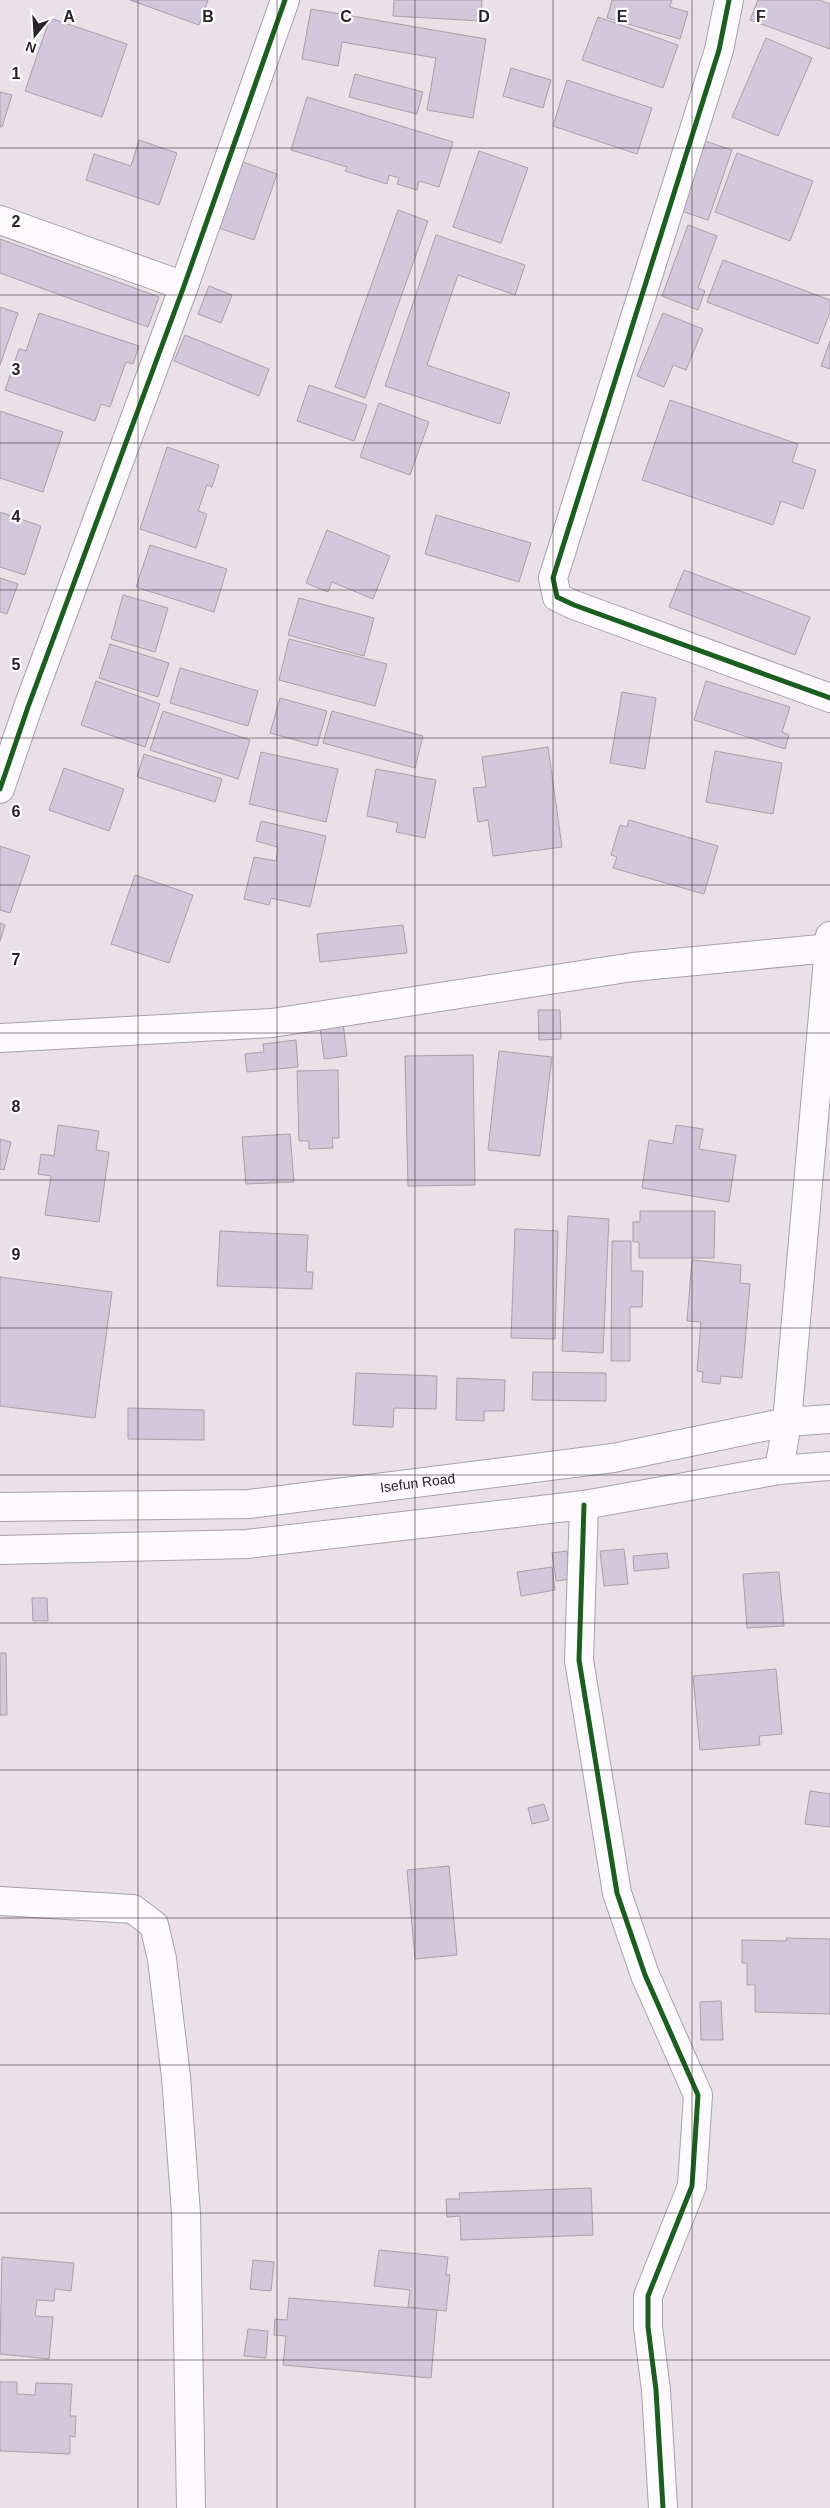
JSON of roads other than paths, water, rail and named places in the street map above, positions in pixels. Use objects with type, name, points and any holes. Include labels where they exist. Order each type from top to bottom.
[{"type":"street","points":[[0,788],[28,707],[184,286],[284,0]]},
{"type":"street","points":[[729,0],[719,50],[553,578],[556,596],[574,605],[830,698]]},
{"type":"street","points":[[0,220],[184,286]]},
{"type":"street","points":[[779,1470],[787,1422],[830,936]]},
{"type":"street","points":[[0,1038],[272,1023],[633,967],[830,948]]},
{"type":"street","name":"Isefun Road","points":[[0,1508],[248,1504],[613,1458],[787,1422],[830,1419]]},
{"type":"street","points":[[0,1550],[247,1544],[584,1504],[779,1470],[830,1466]]},
{"type":"street","points":[[584,1504],[580,1660],[617,1892],[645,1975],[698,2095],[692,2186],[648,2296],[648,2327],[656,2390],[663,2508]]},
{"type":"street","points":[[0,1901],[133,1909],[154,1925],[162,1959],[176,2077],[186,2213],[191,2508]]}]
